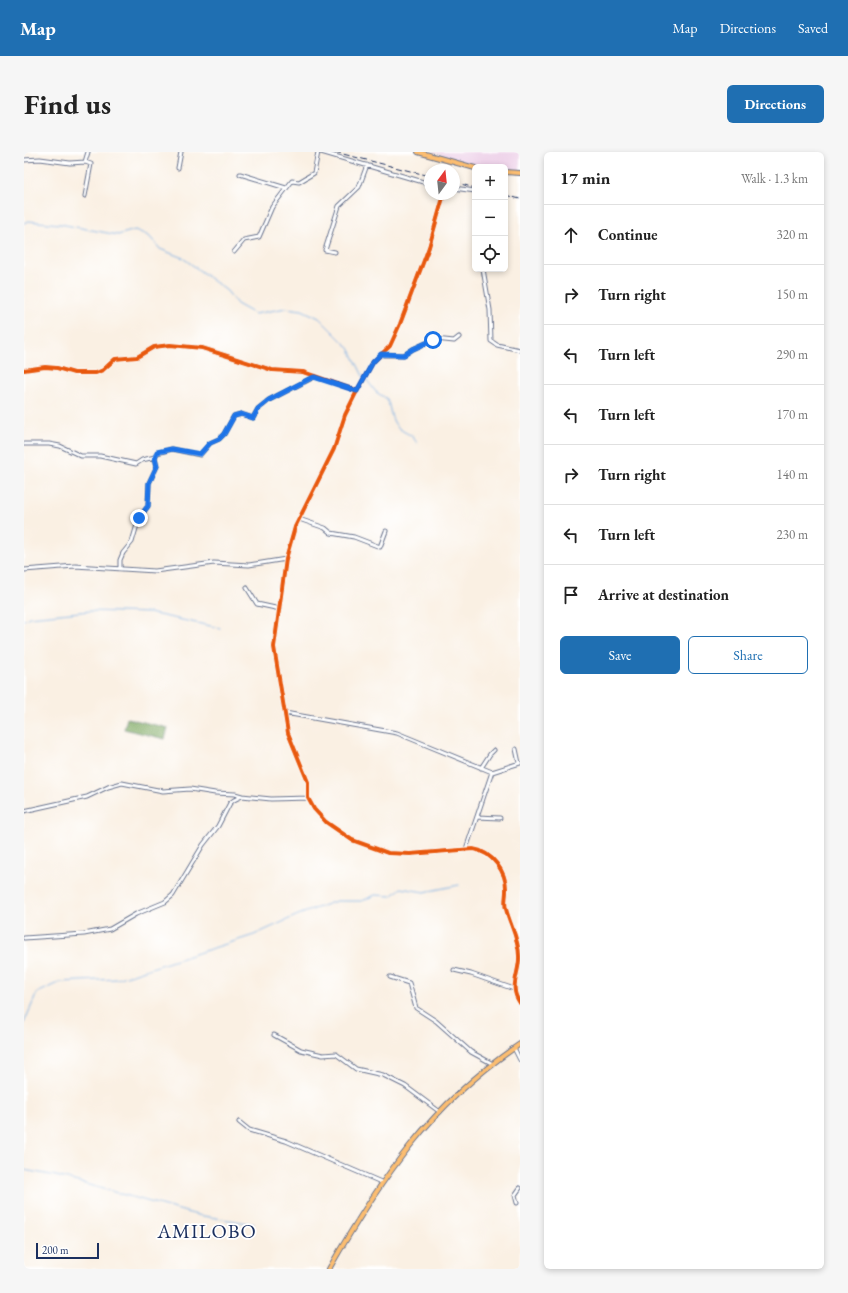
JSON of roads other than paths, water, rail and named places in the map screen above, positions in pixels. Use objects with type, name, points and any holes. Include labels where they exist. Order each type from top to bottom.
[{"type":"main road","points":[[418,152],[472,167]]},
{"type":"main road","points":[[508,172],[520,173]]},
{"type":"main road","points":[[329,1269],[381,1182],[412,1142],[440,1112],[492,1064],[520,1044]]},
{"type":"street","points":[[85,162],[88,152]]},
{"type":"street","points":[[178,168],[181,152]]},
{"type":"street","points":[[234,252],[244,240],[258,237],[266,217],[292,181],[299,182],[314,173],[319,152],[424,182]]},
{"type":"street","points":[[24,160],[40,159],[70,163],[85,162],[91,164],[85,196]]},
{"type":"street","points":[[335,252],[325,250],[334,218],[339,206],[359,187],[367,165]]},
{"type":"street","points":[[240,174],[286,188]]},
{"type":"street","points":[[460,189],[472,191]]},
{"type":"street","points":[[442,200],[409,303],[390,346],[373,362],[357,391],[345,415],[334,449],[291,538],[286,559],[274,647],[288,732],[308,782],[308,798],[314,809],[331,827],[352,840],[374,848],[404,854],[466,849],[482,850],[498,866],[506,886],[506,909],[516,937],[520,954],[514,989],[520,1003]]},
{"type":"street","points":[[484,272],[490,310],[491,341],[497,345],[520,350]]},
{"type":"street","points":[[381,354],[404,355],[433,340],[454,341],[458,337]]},
{"type":"street","points":[[24,370],[45,367],[57,368],[74,373],[96,374],[104,370],[115,359],[137,357],[154,347],[170,345],[202,348],[272,370],[303,372],[357,391]]},
{"type":"street","points":[[120,568],[120,560],[132,542],[139,518],[148,506],[149,483],[157,466],[155,458],[157,452],[172,449],[200,454],[210,443],[219,439],[224,434],[234,416],[241,414],[253,418],[258,409],[269,400],[314,377]]},
{"type":"street","points":[[24,444],[49,444],[60,446],[81,456],[100,456],[136,464],[142,460],[155,458]]},
{"type":"street","points":[[299,519],[324,528],[331,533],[354,537],[379,547],[381,547],[386,531]]},
{"type":"street","points":[[24,570],[75,566],[155,571],[214,563],[253,565],[286,559]]},
{"type":"street","points":[[247,588],[257,604],[280,609]]},
{"type":"street","points":[[286,713],[397,733],[492,772],[520,763],[516,749]]},
{"type":"street","points":[[481,768],[494,750]]},
{"type":"street","points":[[466,849],[492,772]]},
{"type":"street","points":[[24,812],[83,798],[122,783],[160,791],[190,789],[242,796],[283,799],[308,798]]},
{"type":"street","points":[[24,938],[84,934],[110,929],[136,914],[167,901],[177,889],[203,845],[218,826],[230,803],[242,796]]},
{"type":"street","points":[[477,817],[500,818]]},
{"type":"street","points":[[454,970],[468,975],[469,973],[514,989]]},
{"type":"street","points":[[390,977],[409,983],[416,1008],[436,1021],[471,1052],[492,1064]]},
{"type":"street","points":[[274,1035],[301,1050],[322,1055],[336,1054],[356,1069],[383,1074],[405,1086],[440,1112]]},
{"type":"street","points":[[514,1048],[520,1060]]},
{"type":"street","points":[[239,1122],[249,1130],[286,1141],[381,1182]]},
{"type":"street","points":[[517,1203],[515,1195],[520,1188]]},
{"type":"waterway","points":[[24,223],[28,221],[60,224],[118,235],[135,230],[149,236],[160,249],[183,258],[227,291],[237,304],[255,314],[286,308],[302,310],[319,318],[349,348],[363,376]]},
{"type":"waterway","points":[[366,379],[376,392],[387,399],[394,423],[411,436],[417,443]]},
{"type":"waterway","points":[[24,620],[29,617],[90,611],[149,613],[220,628]]},
{"type":"waterway","points":[[24,1023],[37,993],[61,982],[117,979],[254,935],[298,915],[336,901],[362,901],[375,895],[392,896],[401,888],[424,892],[459,885]]},
{"type":"waterway","points":[[24,1170],[56,1176],[197,1215],[254,1224]]},
{"type":"railway","points":[[335,152],[424,174]]},
{"type":"railway","points":[[460,184],[472,187]]},
{"type":"railway","points":[[508,196],[520,199]]},
{"type":"district","name":"AMILOBO","points":[[207,1231]]}]
